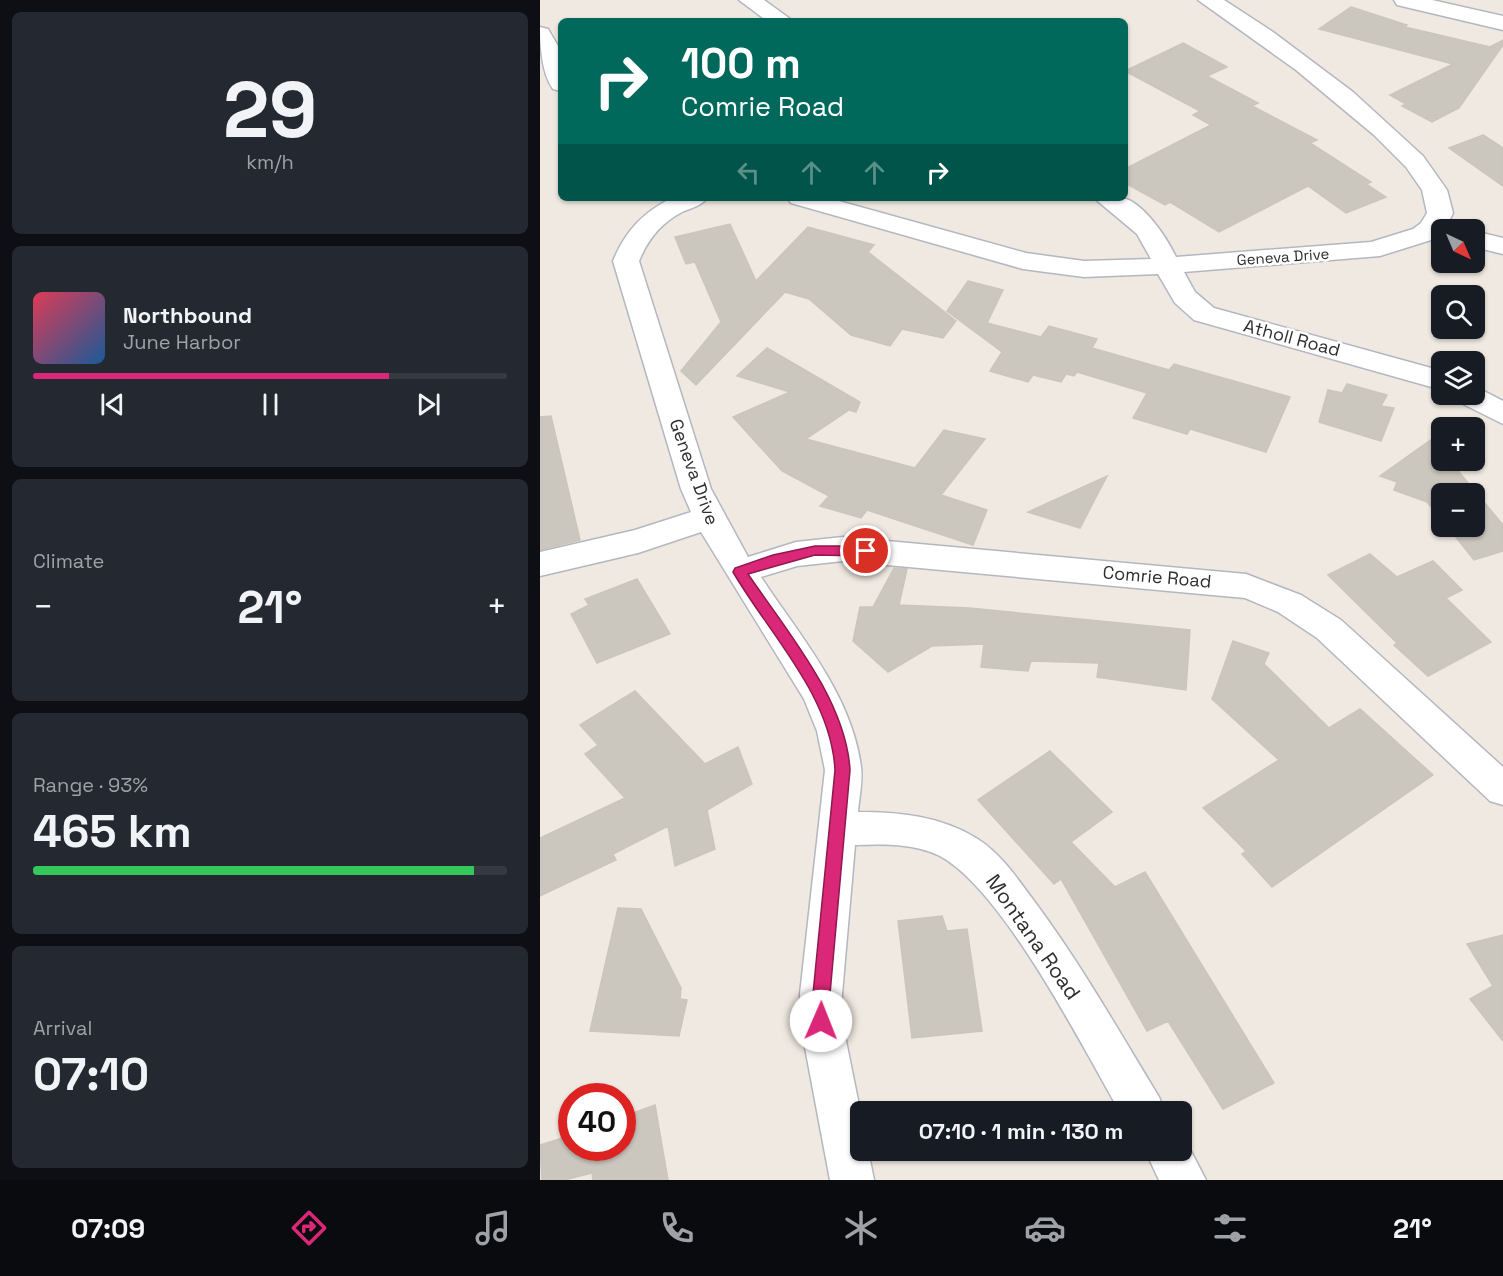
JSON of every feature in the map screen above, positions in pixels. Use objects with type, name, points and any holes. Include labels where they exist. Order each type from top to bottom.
[{"type":"street","points":[[750,0],[777,18]]},
{"type":"street","name":"Geneva Drive","points":[[1209,0],[1314,74],[1365,114],[1415,160],[1430,179],[1440,199],[1439,219]]},
{"type":"street","points":[[1405,0],[1503,23]]},
{"type":"street","points":[[540,34],[556,62],[558,71]]},
{"type":"street","name":"Geneva Drive","points":[[686,201],[665,211],[644,228],[633,243],[626,261],[696,489],[708,519],[740,572],[815,685],[835,728],[841,747],[843,770],[821,994],[821,1021],[852,1180]]},
{"type":"street","name":"Geneva Drive","points":[[811,201],[1023,261],[1084,269],[1371,250],[1415,239],[1431,232]]},
{"type":"street","name":"Atholl Road","points":[[1111,201],[1142,224],[1151,235],[1185,300],[1204,314],[1431,377]]},
{"type":"street","points":[[1485,242],[1503,246]]},
{"type":"street","points":[[1485,404],[1503,414]]},
{"type":"street","points":[[540,564],[638,541],[708,519]]},
{"type":"street","name":"Comrie Road","points":[[740,572],[796,554],[843,549],[1246,586],[1275,595],[1303,609],[1329,629],[1503,790]]},
{"type":"street","name":"Montana Road","points":[[837,829],[907,830],[930,834],[952,843],[974,857],[999,885],[1065,979],[1137,1101]]},
{"type":"street","points":[[1173,1161],[1184,1180]]},
{"type":"building","points":[[1351,7],[1407,25],[1405,27],[1490,47],[1503,40],[1503,45],[1459,108],[1432,122],[1402,106],[1406,104],[1390,95],[1453,64],[1319,29]]},
{"type":"building","points":[[1183,43],[1227,67],[1207,76],[1258,103],[1252,106],[1317,140],[1310,143],[1371,182],[1366,184],[1386,197],[1346,213],[1308,186],[1219,232],[1170,202],[1165,205],[1128,185],[1128,167],[1211,125],[1193,115],[1200,111],[1128,73],[1128,70]]},
{"type":"building","points":[[1483,135],[1503,148],[1503,186],[1449,148]]},
{"type":"building","points":[[730,224],[756,281],[808,227],[874,245],[868,252],[956,321],[943,338],[902,329],[890,346],[851,335],[809,299],[785,292],[696,385],[681,371],[721,322],[695,262],[686,264],[675,237]]},
{"type":"building","points":[[968,281],[1003,290],[987,323],[1041,337],[1049,326],[1097,339],[1092,348],[1169,370],[1174,364],[1290,397],[1266,452],[1190,429],[1187,434],[1133,418],[1147,393],[1077,372],[1074,376],[1066,374],[1061,382],[1033,375],[1028,382],[990,371],[1002,352],[947,311]]},
{"type":"building","points":[[767,348],[860,402],[856,412],[849,410],[806,439],[915,468],[944,430],[985,439],[941,495],[987,510],[973,545],[867,510],[861,518],[820,506],[829,496],[782,471],[733,417],[790,392],[737,376]]},
{"type":"building","points":[[1347,384],[1387,395],[1381,406],[1394,408],[1381,441],[1319,422],[1328,390],[1342,393]]},
{"type":"building","points":[[551,416],[580,540],[540,550],[540,417]]},
{"type":"building","points":[[1431,440],[1431,471],[1458,471],[1468,483],[1431,483],[1431,507],[1427,502],[1394,490],[1397,482],[1380,476]]},
{"type":"building","points":[[1107,476],[1080,528],[1028,512]]},
{"type":"building","points":[[1485,503],[1503,525],[1503,551],[1474,560],[1456,537],[1485,537]]},
{"type":"building","points":[[1370,554],[1397,577],[1433,561],[1462,590],[1446,598],[1491,642],[1428,676],[1394,645],[1397,643],[1328,575]]},
{"type":"building","points":[[894,568],[907,569],[899,605],[969,608],[1190,630],[1186,690],[1097,677],[1099,663],[1031,661],[1028,671],[981,667],[984,644],[932,646],[888,672],[853,641],[860,607],[873,607]]},
{"type":"building","points":[[637,579],[670,634],[597,663],[571,614],[589,605],[585,599]]},
{"type":"building","points":[[1233,641],[1269,653],[1264,664],[1329,728],[1360,709],[1433,775],[1272,887],[1242,854],[1246,851],[1203,808],[1279,760],[1212,699]]},
{"type":"building","points":[[635,691],[705,764],[738,747],[752,784],[707,810],[715,849],[675,866],[668,826],[613,854],[616,860],[540,896],[540,838],[625,798],[585,754],[598,745],[580,725]]},
{"type":"building","points":[[1050,751],[1112,812],[1071,842],[1115,887],[1145,872],[1274,1083],[1223,1109],[1168,1021],[1147,1031],[1061,879],[1054,884],[978,800]]},
{"type":"building","points":[[618,908],[641,909],[681,988],[680,999],[687,1000],[679,1036],[590,1031]]},
{"type":"building","points":[[942,916],[947,931],[967,929],[982,1031],[912,1038],[898,921]]},
{"type":"building","points":[[1503,935],[1503,1041],[1470,999],[1493,986],[1467,944]]},
{"type":"building","points":[[655,1105],[668,1180],[593,1180],[592,1173],[564,1180],[542,1180],[540,1145],[558,1139],[558,1161],[636,1161],[636,1112]]},
{"type":"route","points":[[821,1021],[821,994],[843,770],[841,747],[835,728],[815,685],[740,572],[796,554],[843,549],[866,551]]}]
